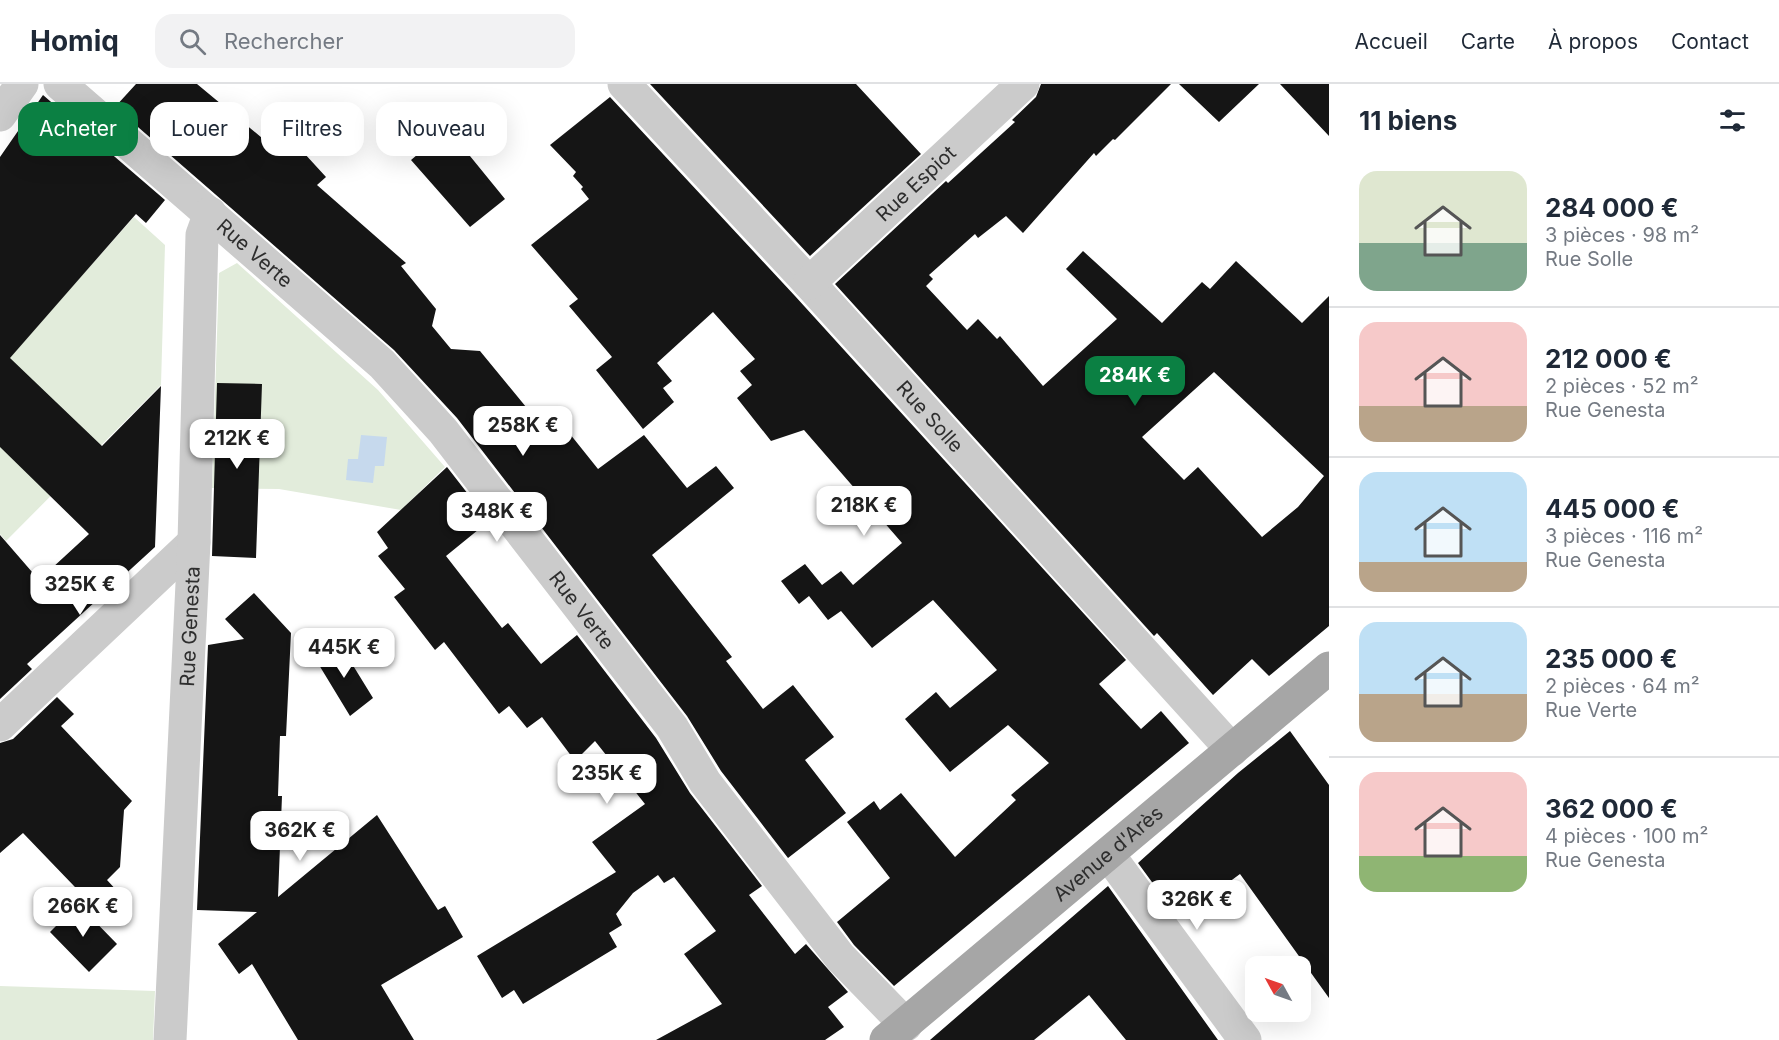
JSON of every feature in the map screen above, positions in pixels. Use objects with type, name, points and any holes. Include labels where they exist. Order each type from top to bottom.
[{"type":"main road","name":"Avenue d'Arès","points":[[896,1032],[1329,668]]},
{"type":"street","points":[[0,115],[22,84]]},
{"type":"street","name":"Rue Verte","points":[[60,84],[382,364],[443,431],[672,727],[705,782],[896,1032]]},
{"type":"street","name":"Rue Solle","points":[[624,84],[809,283],[1232,750]]},
{"type":"street","name":"Rue Espiot","points":[[809,283],[1023,84]]},
{"type":"street","name":"Rue Genesta","points":[[170,1040],[194,542],[202,235],[210,213]]},
{"type":"street","points":[[0,725],[194,542]]},
{"type":"street","points":[[1108,854],[1245,1040]]},
{"type":"green space","points":[[134,217],[165,245],[161,385],[6,541],[0,534],[0,368]]},
{"type":"green space","points":[[237,263],[378,390],[445,467],[401,510],[279,489],[212,488],[219,273]]},
{"type":"green space","points":[[0,986],[155,991],[153,1040],[0,1040]]},
{"type":"water","points":[[361,435],[387,437],[384,466],[375,466],[373,483],[346,480],[348,459],[358,459]]},
{"type":"building","points":[[136,84],[197,84],[219,102],[150,102],[150,137],[138,127],[138,102],[120,102]]},
{"type":"building","points":[[650,84],[856,84],[921,154],[810,256]]},
{"type":"building","points":[[1041,84],[1171,84],[1115,140],[1113,139],[1096,156],[1094,153],[1023,233],[1006,216],[978,238],[975,234],[929,275],[933,279],[926,286],[967,330],[978,319],[997,339],[1000,336],[1043,386],[1117,319],[1066,269],[1083,251],[1162,323],[1202,282],[1210,289],[1236,261],[1302,323],[1329,296],[1329,626],[1269,676],[1252,659],[1213,695],[1157,633],[1154,636],[835,284],[946,181],[948,183],[1015,122],[1012,120],[1036,97]],"holes":[[[1214,372],[1324,476],[1298,507],[1262,537],[1198,467],[1184,480],[1142,437]]]},
{"type":"building","points":[[1179,84],[1259,84],[1219,122]]},
{"type":"building","points":[[1280,84],[1329,84],[1329,136]]},
{"type":"building","points":[[43,95],[51,102],[38,102]]},
{"type":"building","points":[[610,97],[795,296],[1126,660],[1099,684],[1141,729],[1161,711],[1189,743],[894,986],[854,945],[837,922],[890,878],[847,822],[874,801],[880,810],[901,793],[955,857],[1016,800],[1011,795],[1049,763],[1008,725],[950,772],[905,719],[936,692],[950,708],[997,670],[933,600],[872,648],[841,611],[828,620],[809,596],[799,604],[781,581],[805,564],[822,585],[841,571],[853,585],[902,543],[804,430],[771,441],[737,398],[752,385],[740,371],[755,359],[713,312],[657,363],[672,381],[663,388],[674,402],[643,429],[596,370],[612,357],[569,306],[578,299],[531,245],[589,199],[581,189],[583,187],[573,176],[576,172],[550,145]]},
{"type":"building","points":[[249,127],[261,137],[261,156],[307,156],[326,177],[317,185],[406,263],[401,266],[436,309],[432,326],[451,349],[480,351],[549,435],[562,424],[598,469],[644,435],[687,488],[716,466],[734,488],[652,555],[732,657],[726,661],[763,709],[793,685],[834,737],[805,760],[846,813],[788,858],[721,771],[687,716],[457,418],[394,350],[171,156],[249,156]]},
{"type":"building","points":[[18,131],[18,156],[114,156],[165,200],[146,223],[136,214],[10,358],[102,446],[161,386],[155,547],[27,664],[32,669],[0,699],[0,535],[39,580],[89,534],[0,447],[0,157]]},
{"type":"building","points":[[416,156],[470,156],[505,199],[470,227],[411,160]]},
{"type":"building","points":[[217,383],[262,384],[256,558],[212,556]]},
{"type":"building","points":[[447,467],[489,521],[446,556],[502,628],[508,623],[541,664],[577,635],[656,738],[690,793],[762,886],[749,895],[795,954],[806,944],[848,992],[828,1007],[844,1027],[825,1040],[656,1040],[722,1004],[684,954],[716,931],[674,877],[664,883],[658,875],[633,893],[616,914],[622,925],[609,933],[617,947],[523,1004],[514,990],[502,998],[477,956],[616,872],[592,842],[645,804],[595,741],[575,761],[542,717],[527,728],[509,706],[499,714],[444,642],[435,650],[394,597],[405,589],[378,556],[388,548],[377,532]]},
{"type":"building","points":[[254,593],[291,633],[286,736],[280,736],[278,796],[282,796],[278,897],[377,815],[438,910],[445,906],[463,937],[381,985],[414,1040],[298,1040],[252,964],[239,974],[218,944],[257,912],[197,910],[208,645],[244,639],[225,619]]},
{"type":"building","points":[[338,641],[373,698],[350,716],[316,660]]},
{"type":"building","points":[[57,697],[74,714],[61,726],[132,801],[124,810],[120,867],[107,880],[119,893],[99,912],[23,833],[0,853],[0,743],[13,739]]},
{"type":"building","points":[[1290,731],[1329,785],[1329,998],[1311,973],[1311,956],[1299,956],[1240,874],[1179,919],[1138,863],[1238,773]]},
{"type":"building","points":[[1108,886],[1218,1040],[1126,1040],[1089,995],[1034,1040],[930,1040]]},
{"type":"building","points":[[78,904],[117,944],[89,972],[50,932]]}]
